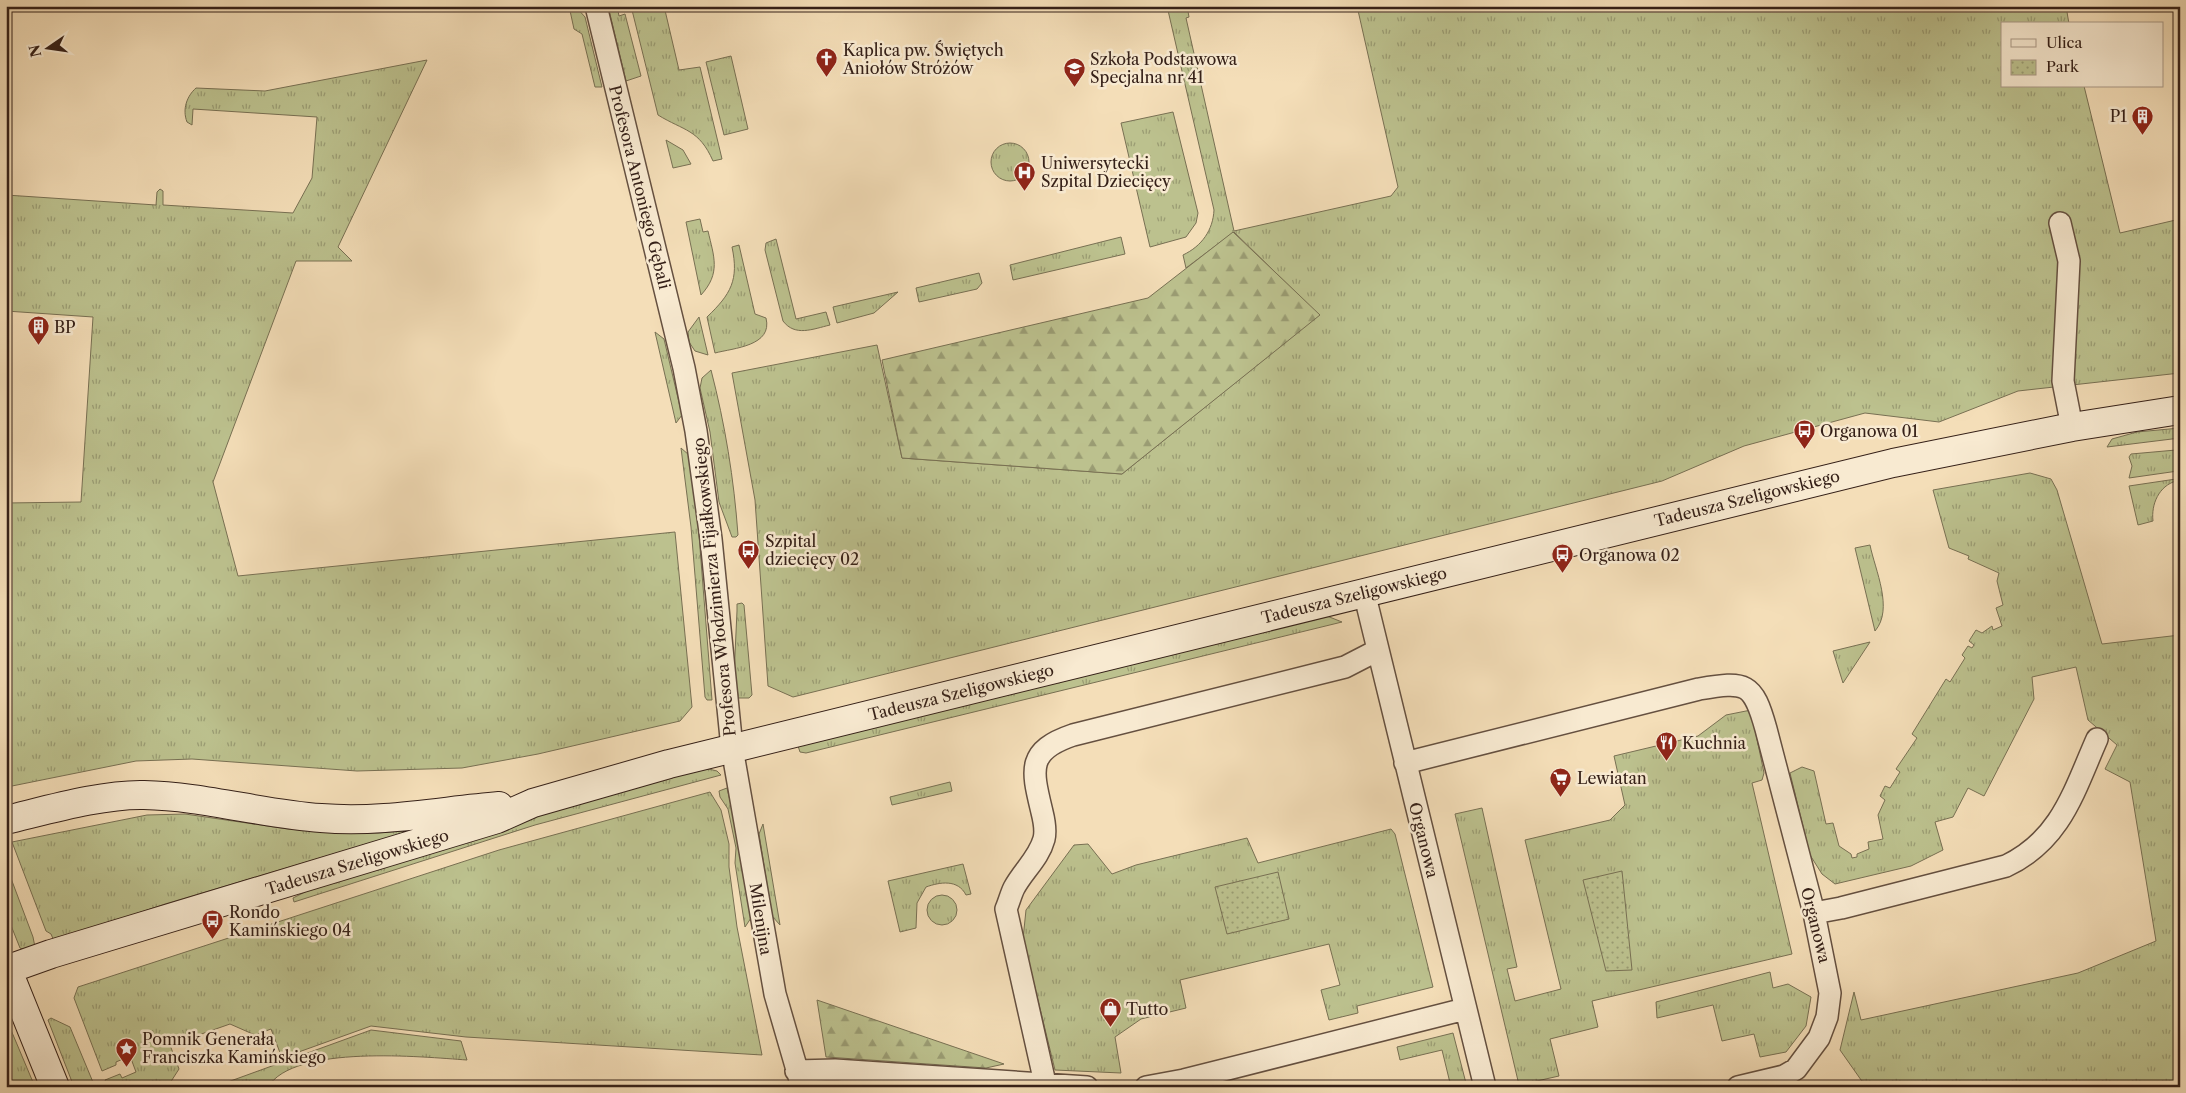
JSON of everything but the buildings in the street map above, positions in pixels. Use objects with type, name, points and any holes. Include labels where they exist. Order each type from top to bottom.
[{"type":"street","name":"Profesora Antoniego Gębali","points":[[596,6],[684,368]]},
{"type":"street","points":[[2060,223],[2069,261],[2063,381],[2072,427]]},
{"type":"street","name":"Profesora Włodzimierza Fijałkowskiego","points":[[684,368],[696,431],[711,538],[732,748]]},
{"type":"street","name":"Tadeusza Szeligowskiego","points":[[7,968],[497,819],[533,803],[732,748],[1893,463],[2072,427],[2180,410]]},
{"type":"street","name":"Organowa","points":[[1364,592],[1485,1087]]},
{"type":"street","points":[[1045,1083],[1006,909],[1014,887],[1039,852],[1045,837],[1044,818],[1034,781],[1034,768],[1041,753],[1051,744],[1073,734],[1345,666],[1378,650]]},
{"type":"street","name":"Organowa","points":[[1405,763],[1699,689],[1740,685],[1749,690],[1760,706],[1814,913],[1830,993],[1827,1017],[1819,1038],[1796,1069],[1784,1076],[1738,1087]]},
{"type":"street","points":[[1814,913],[1841,908],[2006,866],[2026,857],[2044,841],[2054,827],[2097,739]]},
{"type":"street","name":"Milenijna","points":[[732,748],[745,816],[766,950],[777,1003],[799,1079]]},
{"type":"street","name":"Tadeusza Szeligowskiego","points":[[6,820],[71,805],[142,794],[160,795],[260,812],[321,818],[407,816],[533,803]]},
{"type":"street","points":[[7,968],[55,1087]]},
{"type":"street","points":[[1146,1087],[1184,1080],[1465,1010]]},
{"type":"street","points":[[799,1079],[835,1070],[1086,1087]]},
{"type":"green space","points":[[569,6],[576,7],[585,17],[602,87],[595,87],[582,34],[574,29]]},
{"type":"green space","points":[[608,6],[617,6],[619,16],[625,14],[641,76],[626,81]]},
{"type":"green space","points":[[631,6],[664,6],[679,70],[700,67],[722,159],[713,161],[708,150],[696,137],[658,115]]},
{"type":"green space","points":[[1167,6],[1187,6],[1189,17],[1186,18],[1234,231],[1391,196],[1398,187],[1357,6],[2066,6],[2069,22],[2001,22],[2001,88],[2084,88],[2120,233],[2180,219],[2180,373],[2018,391],[1939,422],[1865,413],[1744,446],[1662,481],[793,697],[768,686],[755,500],[732,373],[877,345],[902,458],[1122,474],[1319,315],[1234,232],[1186,268],[1183,255],[1196,247],[1205,237],[1209,231],[1214,210]]},
{"type":"green space","points":[[731,56],[748,129],[724,135],[706,62]]},
{"type":"green space","points":[[427,60],[338,247],[352,261],[296,261],[213,482],[238,576],[675,532],[692,707],[680,721],[538,754],[462,768],[357,771],[192,759],[136,761],[12,786],[6,772],[6,503],[81,502],[93,317],[6,311],[6,195],[156,205],[157,192],[160,189],[163,191],[163,205],[293,213],[312,178],[317,117],[193,109],[192,125],[187,122],[185,112],[186,103],[193,91],[196,88],[265,91]]},
{"type":"green space","points":[[1173,112],[1198,213],[1196,223],[1186,237],[1150,247],[1121,123]]},
{"type":"green space","points":[[666,140],[683,150],[691,164],[673,168]]},
{"type":"green space","points":[[1010,143],[1017,144],[1023,149],[1028,155],[1028,169],[1023,175],[1017,180],[1010,181],[1003,180],[997,175],[992,169],[991,162],[992,155],[997,149],[1003,144]]},
{"type":"green space","points":[[700,219],[703,232],[708,231],[714,257],[714,272],[701,295],[686,222]]},
{"type":"green space","points":[[1233,232],[1320,315],[1122,474],[902,458],[882,360],[1148,298]]},
{"type":"green space","points":[[1121,237],[1125,254],[1013,280],[1010,265]]},
{"type":"green space","points":[[776,239],[796,319],[826,312],[830,325],[805,331],[793,329],[783,321],[765,250],[766,243]]},
{"type":"green space","points":[[739,245],[755,314],[766,318],[767,327],[764,335],[750,344],[715,353],[707,317],[722,301],[731,286],[734,269],[732,247]]},
{"type":"green space","points":[[979,273],[982,283],[977,289],[919,302],[916,288]]},
{"type":"green space","points":[[898,292],[874,313],[837,323],[833,307]]},
{"type":"green space","points":[[699,317],[708,355],[695,351],[689,342],[688,332]]},
{"type":"green space","points":[[655,332],[664,339],[682,415],[676,423]]},
{"type":"green space","points":[[711,370],[721,411],[731,472],[738,535],[736,537],[732,537],[719,502],[710,432],[700,388],[702,378]]},
{"type":"green space","points":[[2180,428],[2180,438],[2107,447],[2112,439],[2137,432]]},
{"type":"green space","points":[[681,448],[689,455],[697,510],[712,700],[707,700],[705,697],[691,527]]},
{"type":"green space","points":[[2176,450],[2178,471],[2129,478],[2132,466],[2129,457],[2131,454]]},
{"type":"green space","points":[[2030,473],[2051,479],[2057,490],[2102,644],[2180,635],[2180,1087],[1866,1087],[1840,1050],[1854,992],[1861,1020],[2078,973],[2156,941],[2130,782],[2105,769],[2117,745],[2088,720],[2076,667],[2032,677],[2034,699],[1984,796],[1968,788],[1953,817],[1935,822],[1943,850],[1911,866],[1835,884],[1822,874],[1810,855],[1790,773],[1802,767],[1814,771],[1826,824],[1833,823],[1839,846],[1851,854],[1852,858],[1869,849],[1868,842],[1883,839],[1878,815],[1885,800],[1880,796],[1885,786],[1890,788],[1900,772],[1896,769],[1917,738],[1912,734],[1946,679],[1950,682],[1965,658],[1962,655],[1968,646],[1972,648],[1974,645],[1969,641],[1976,630],[1982,633],[1992,626],[1993,630],[2002,626],[1996,608],[2003,605],[1997,581],[1999,573],[1968,559],[1969,556],[1949,548],[1933,490]]},
{"type":"green space","points":[[2176,479],[2176,481],[2165,487],[2157,497],[2153,508],[2153,521],[2138,525],[2129,486]]},
{"type":"green space","points":[[1870,545],[1882,589],[1883,601],[1883,612],[1875,631],[1855,548]]},
{"type":"green space","points":[[742,603],[744,605],[752,695],[749,698],[738,698],[734,676],[737,604]]},
{"type":"green space","points":[[1327,616],[1342,622],[806,753],[800,752],[798,746]]},
{"type":"green space","points":[[1870,642],[1843,683],[1833,651]]},
{"type":"green space","points":[[1751,710],[1764,773],[1762,780],[1752,783],[1792,954],[1592,1001],[1598,1027],[1550,1039],[1559,1076],[1519,1085],[1455,814],[1482,808],[1517,967],[1507,969],[1515,1001],[1561,989],[1525,840],[1610,820],[1625,805],[1614,756],[1698,736],[1726,715]]},
{"type":"green space","points":[[705,768],[717,771],[721,775],[535,825],[294,902],[293,898],[317,886],[540,814]]},
{"type":"green space","points":[[950,782],[952,791],[892,805],[890,797]]},
{"type":"green space","points":[[727,788],[738,834],[751,918],[745,927],[735,863],[736,848],[728,809],[720,797],[719,791]]},
{"type":"green space","points":[[710,792],[721,810],[729,844],[729,867],[737,927],[762,1055],[466,1037],[371,1026],[282,1058],[271,1029],[255,1035],[230,1024],[170,1045],[179,1069],[170,1083],[160,1087],[108,1087],[105,1080],[120,1074],[122,1078],[136,1072],[130,1056],[102,1071],[74,998],[78,987],[499,850]]},
{"type":"green space","points":[[185,814],[288,829],[378,833],[414,830],[165,904],[54,941],[51,934],[46,931],[12,842],[147,815]]},
{"type":"green space","points":[[763,824],[780,925],[772,916],[759,834]]},
{"type":"green space","points":[[1391,829],[1395,834],[1433,987],[1357,1006],[1358,1013],[1329,1020],[1321,990],[1340,985],[1329,944],[1180,980],[1186,1008],[1141,1019],[1115,1037],[1121,1073],[1055,1070],[1023,939],[1026,910],[1074,845],[1088,844],[1112,874],[1136,865],[1247,838],[1258,863]]},
{"type":"green space","points":[[963,864],[971,894],[966,895],[958,886],[948,883],[926,887],[917,903],[916,928],[900,932],[888,881]]},
{"type":"green space","points":[[6,865],[33,937],[35,947],[25,950],[20,948],[6,913]]},
{"type":"green space","points":[[1622,871],[1632,970],[1606,971],[1583,880]]},
{"type":"green space","points":[[1278,872],[1289,919],[1227,934],[1215,887]]},
{"type":"green space","points":[[942,895],[948,896],[956,904],[956,916],[948,924],[942,925],[936,924],[928,916],[927,910],[928,904],[936,896]]},
{"type":"green space","points":[[1770,972],[1773,988],[1788,984],[1811,997],[1806,1026],[1786,1052],[1760,1057],[1754,1034],[1722,1041],[1713,1005],[1657,1018],[1656,1002]]},
{"type":"green space","points":[[817,1000],[1004,1064],[986,1068],[826,1057]]},
{"type":"green space","points":[[51,1018],[70,1027],[95,1087],[74,1087],[48,1020]]},
{"type":"green space","points":[[11,1030],[35,1087],[6,1087],[6,1031]]},
{"type":"green space","points":[[371,1030],[461,1041],[467,1060],[392,1056],[361,1056],[331,1059],[304,1064],[282,1073],[268,1087],[214,1087]]},
{"type":"green space","points":[[1453,1033],[1467,1087],[1451,1087],[1442,1050],[1400,1060],[1397,1047]]},
{"type":"place","name":"Kaplica pw. Świętych Aniołów Stróżów","points":[[827,78]]},
{"type":"place","name":"Szkoła Podstawowa Specjalna nr 41","points":[[1074,87]]},
{"type":"place","name":"P1","points":[[2143,135]]},
{"type":"place","name":"Uniwersytecki Szpital Dziecięcy","points":[[1025,191]]},
{"type":"place","name":"BP","points":[[38,346]]},
{"type":"place","name":"Organowa 01","points":[[1804,450]]},
{"type":"place","name":"Szpital dziecięcy 02","points":[[749,569]]},
{"type":"place","name":"Organowa 02","points":[[1563,574]]},
{"type":"place","name":"Kuchnia","points":[[1666,762]]},
{"type":"place","name":"Lewiatan","points":[[1561,797]]},
{"type":"place","name":"Rondo Kamińskiego 04","points":[[213,940]]},
{"type":"place","name":"Tutto","points":[[1110,1028]]},
{"type":"place","name":"Pomnik Generała Franciszka Kamińskiego","points":[[126,1067]]}]
